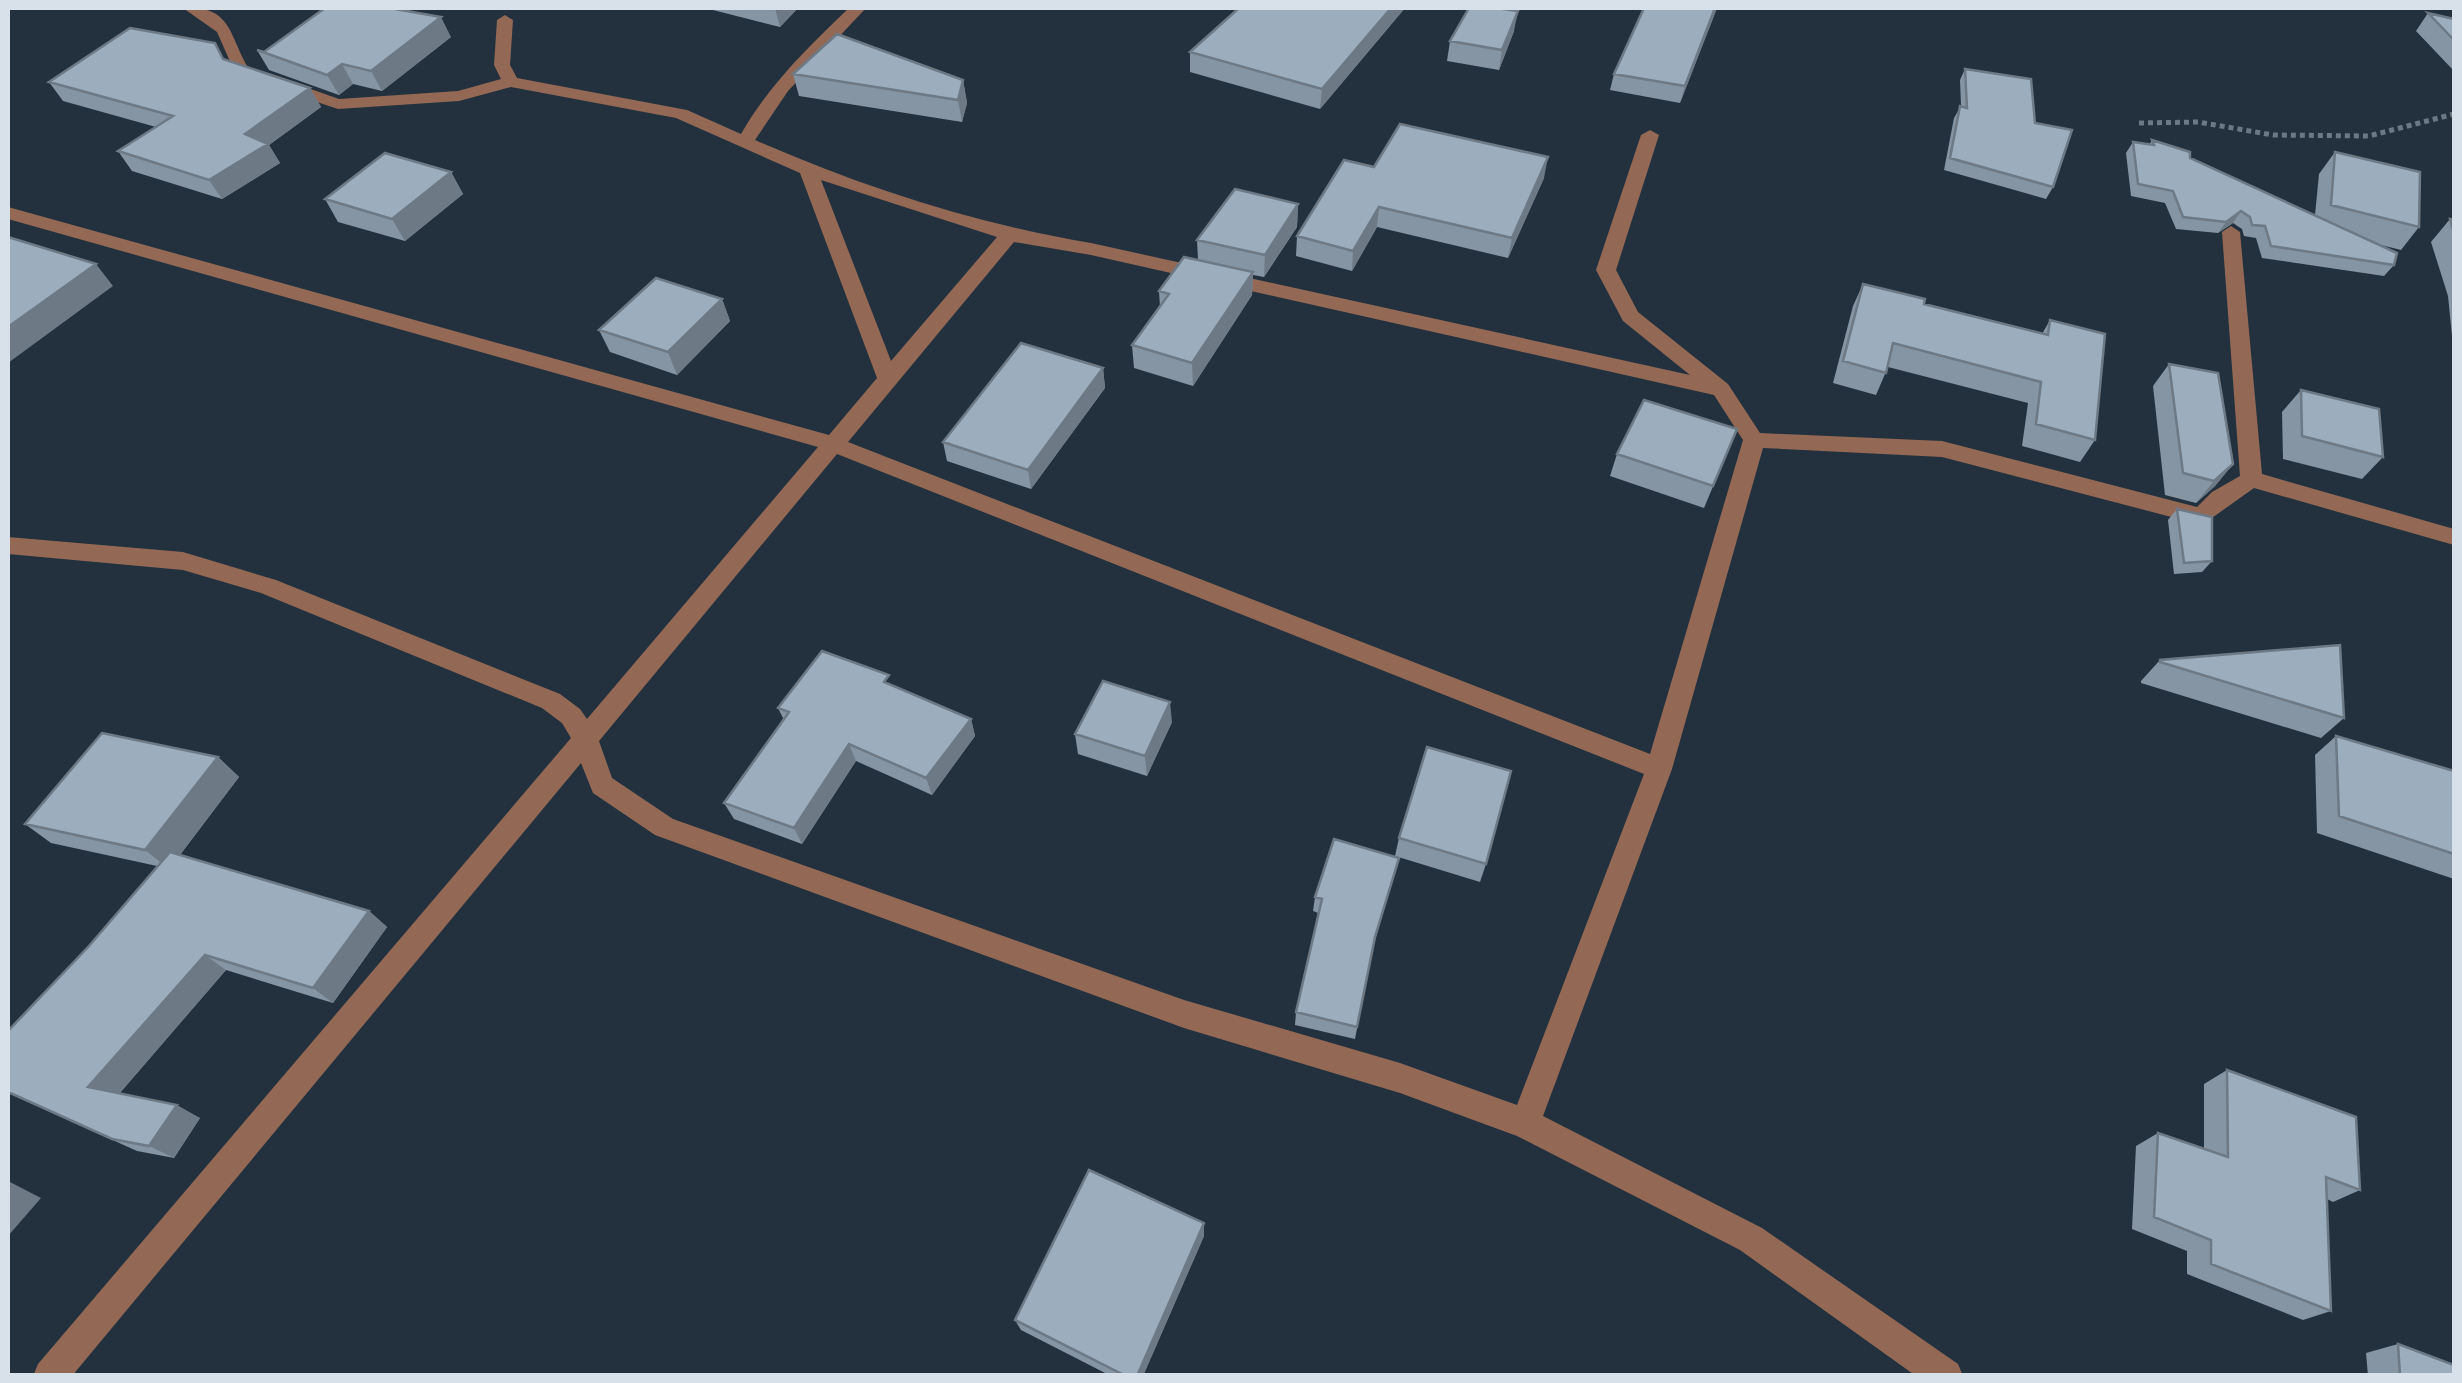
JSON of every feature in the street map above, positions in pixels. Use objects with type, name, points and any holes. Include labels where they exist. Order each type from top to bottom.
[{"type":"street","points":[[191,8],[216,22],[227,34],[233,61],[242,70],[338,104],[459,96],[512,82],[681,114],[808,170],[1009,236],[1092,249],[1721,388]]},
{"type":"street","points":[[744,142],[762,108],[786,79],[858,8]]},
{"type":"street","points":[[504,20],[502,66],[512,82]]},
{"type":"street","points":[[1524,1123],[1659,769],[1754,440],[1721,388],[1630,316],[1606,270],[1650,135]]},
{"type":"street","points":[[808,170],[887,377]]},
{"type":"street","points":[[8,213],[830,443],[1659,769]]},
{"type":"street","points":[[2230,232],[2251,479]]},
{"type":"street","points":[[50,1376],[830,443],[1009,236]]},
{"type":"street","points":[[1754,440],[1942,449],[2202,518],[2220,498],[2251,479],[2454,537]]},
{"type":"street","points":[[8,545],[183,561],[268,586],[551,701],[570,716],[585,739],[602,785],[664,826],[1184,1014],[1400,1078],[1524,1123],[1751,1239],[1946,1376]]},
{"type":"path","points":[[2139,122],[2198,122],[2273,135],[2369,136],[2454,114]]},
{"type":"building","points":[[325,8],[390,8],[441,17],[371,71],[342,64],[327,75],[257,50],[264,52]]},
{"type":"building","points":[[1239,8],[1391,8],[1322,89],[1190,52]]},
{"type":"building","points":[[1469,8],[1518,11],[1502,50],[1450,41]]},
{"type":"building","points":[[1644,8],[1715,8],[1685,86],[1614,74]]},
{"type":"building","points":[[2428,13],[2454,19],[2454,40]]},
{"type":"building","points":[[130,28],[215,43],[223,59],[310,88],[245,134],[268,144],[209,180],[118,151],[173,116],[49,82]]},
{"type":"building","points":[[837,34],[963,80],[958,100],[793,74]]},
{"type":"building","points":[[1965,69],[2031,79],[2035,123],[2072,130],[2053,187],[1950,158],[1960,106],[1967,108]]},
{"type":"building","points":[[1400,124],[1548,157],[1512,238],[1379,207],[1353,251],[1297,236],[1344,160],[1374,167]]},
{"type":"building","points":[[2152,140],[2190,152],[2190,158],[2397,253],[2394,265],[2271,246],[2265,226],[2252,225],[2250,217],[2241,211],[2226,222],[2183,217],[2173,191],[2138,184],[2133,142],[2154,145]]},
{"type":"building","points":[[2335,152],[2420,172],[2419,227],[2331,205]]},
{"type":"building","points":[[385,153],[451,172],[392,219],[325,199]]},
{"type":"building","points":[[1235,189],[1298,204],[1265,255],[1197,240]]},
{"type":"building","points":[[8,237],[96,264],[8,327]]},
{"type":"building","points":[[1184,257],[1253,272],[1192,363],[1132,345],[1169,294],[1159,291]]},
{"type":"building","points":[[656,278],[722,299],[668,352],[599,330]]},
{"type":"building","points":[[1863,284],[1925,299],[1924,304],[2048,335],[2050,320],[2105,334],[2095,440],[2036,424],[2041,382],[1893,343],[1886,373],[1843,361]]},
{"type":"building","points":[[1021,343],[1103,368],[1028,470],[943,442]]},
{"type":"building","points":[[2169,364],[2218,373],[2233,464],[2214,481],[2183,473]]},
{"type":"building","points":[[2301,390],[2379,409],[2383,457],[2302,436]]},
{"type":"building","points":[[1644,400],[1737,429],[1713,486],[1617,454]]},
{"type":"building","points":[[2177,509],[2212,517],[2212,561],[2184,563]]},
{"type":"building","points":[[2340,645],[2344,718],[2160,662],[2160,660]]},
{"type":"building","points":[[822,651],[889,675],[884,682],[971,719],[926,778],[849,744],[794,828],[724,803],[789,712],[778,708]]},
{"type":"building","points":[[1103,681],[1170,702],[1145,756],[1075,734]]},
{"type":"building","points":[[102,733],[218,757],[145,850],[25,824]]},
{"type":"building","points":[[2336,736],[2454,771],[2454,854],[2339,816]]},
{"type":"building","points":[[1427,747],[1511,771],[1486,864],[1399,838]]},
{"type":"building","points":[[1334,839],[1399,858],[1375,937],[1357,1027],[1296,1012],[1322,899],[1315,897]]},
{"type":"building","points":[[170,852],[369,911],[313,988],[205,955],[88,1087],[177,1105],[149,1146],[112,1139],[8,1092],[8,1031],[89,946]]},
{"type":"building","points":[[2227,1070],[2356,1117],[2360,1190],[2326,1177],[2331,1311],[2211,1264],[2211,1240],[2154,1217],[2158,1133],[2228,1157]]},
{"type":"building","points":[[1089,1170],[1204,1223],[1137,1376],[1126,1376],[1015,1320]]},
{"type":"building","points":[[2398,1344],[2454,1365],[2454,1376],[2400,1376]]}]
